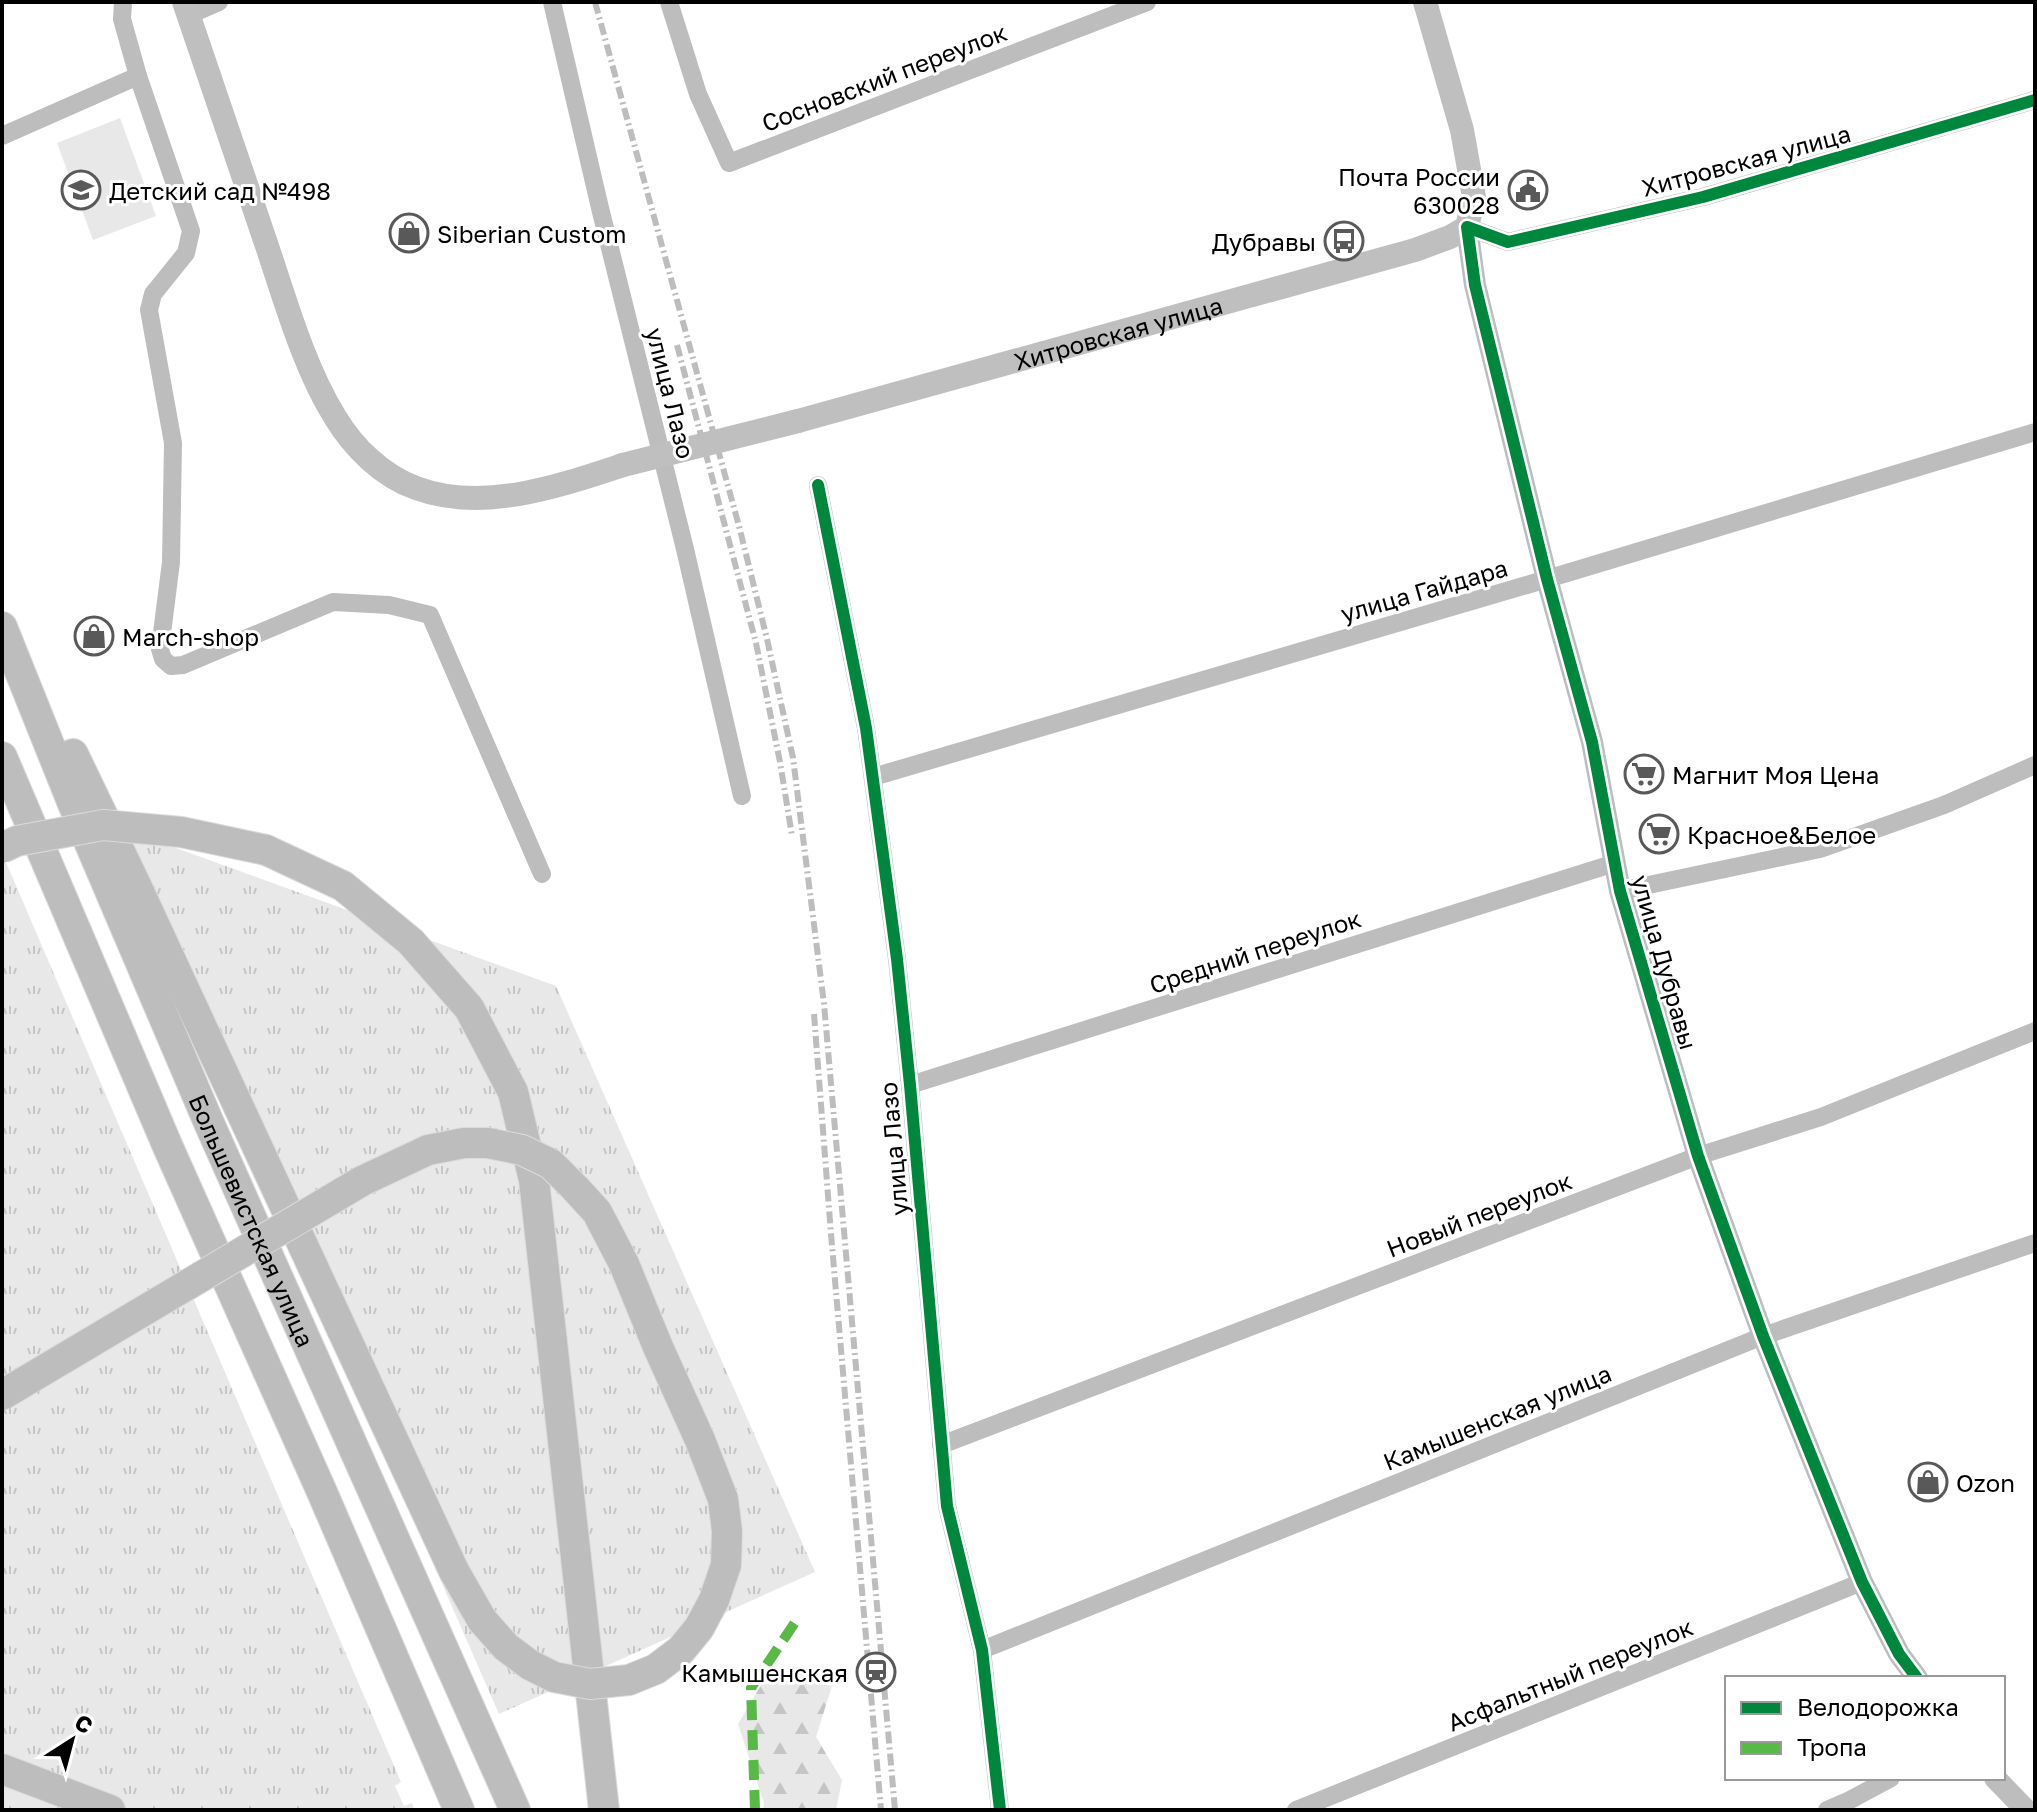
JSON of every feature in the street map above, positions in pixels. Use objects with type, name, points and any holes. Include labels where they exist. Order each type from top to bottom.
[{"type":"highway","points":[[2,608],[142,897],[454,1571],[482,1620],[506,1647],[530,1665],[554,1677],[590,1684],[629,1680],[656,1669],[681,1650],[699,1628],[714,1600],[726,1565],[727,1531],[723,1499],[624,1264],[597,1212],[551,1164],[522,1150],[488,1143],[464,1143],[428,1150],[362,1181],[2,1395]]},
{"type":"highway","name":"Большевистская улица","points":[[2,627],[73,804],[209,1123],[515,1810]]},
{"type":"highway","name":"Большевистская улица","points":[[2,757],[168,1147],[459,1810]]},
{"type":"highway","points":[[2,848],[17,841],[103,825],[181,832],[266,850],[343,886],[411,942],[469,1008],[513,1092],[534,1180],[604,1810]]},
{"type":"highway","points":[[2,1769],[110,1810]]},
{"type":"main road","name":"улица Дубравы","points":[[1425,2],[1462,130],[1474,197],[1467,227]]},
{"type":"main road","name":"Хитровская улица","points":[[187,9],[289,311],[317,384],[336,419],[369,459],[392,476],[416,488],[438,494],[462,497],[505,495],[571,482],[623,465],[798,421],[1415,250],[1467,227]]},
{"type":"street","points":[[123,2],[122,19],[138,76],[191,231],[186,253],[153,294],[149,310],[173,443],[171,562],[160,649],[163,659],[171,666],[183,665],[333,602],[389,605],[430,615],[542,874]]},
{"type":"street","points":[[187,9],[219,2]]},
{"type":"street","name":"улица Лазо","points":[[552,2],[742,796]]},
{"type":"street","name":"Сосновский переулок","points":[[669,2],[698,94],[729,163],[1147,2]]},
{"type":"street","points":[[2,136],[138,76]]},
{"type":"street","name":"Хитровская улица","points":[[1467,227],[1508,242],[1703,197],[2035,100]]},
{"type":"street","name":"улица Дубравы","points":[[1467,227],[1475,285],[1547,579],[1592,742],[1620,891],[1698,1156],[1763,1336],[1862,1582],[1899,1654],[1916,1676]]},
{"type":"street","name":"улица Гайдара","points":[[873,777],[2035,432]]},
{"type":"street","name":"улица Лазо","points":[[818,485],[873,777],[910,1085],[947,1506],[982,1650],[1000,1810]]},
{"type":"street","points":[[1620,891],[1820,849],[1944,805],[2035,765]]},
{"type":"street","name":"Средний переулок","points":[[910,1085],[1615,863]]},
{"type":"street","name":"Новый переулок","points":[[941,1445],[1698,1156],[1821,1117],[2035,1031]]},
{"type":"street","name":"Камышенская улица","points":[[982,1650],[1763,1336],[2035,1243]]},
{"type":"street","name":"Асфальтный переулок","points":[[1296,1810],[1862,1582]]},
{"type":"street","points":[[1827,1810],[1887,1780]]},
{"type":"street","points":[[1997,1780],[2026,1810]]},
{"type":"green space","points":[[120,118],[156,216],[93,240],[57,143]]},
{"type":"green space","points":[[110,824],[556,986],[815,1572],[499,1714]]},
{"type":"green space","points":[[2,853],[401,1782],[395,1786],[404,1806],[412,1803],[414,1810],[2,1810]]},
{"type":"green space","points":[[789,1670],[832,1686],[816,1737],[842,1780],[836,1810],[763,1810],[764,1803],[738,1724],[764,1680]]},
{"type":"railway","points":[[595,2],[739,526],[793,758],[824,1004],[895,1810]]},
{"type":"railway","points":[[677,345],[756,643],[792,836]]},
{"type":"railway","points":[[814,1014],[881,1810]]},
{"type":"marked path","points":[[755,1810],[751,1688],[796,1621]]},
{"type":"cycle path","points":[[1916,1676],[1899,1654],[1862,1582],[1763,1336],[1698,1156],[1620,891],[1592,742],[1547,579],[1475,285],[1467,227],[1508,242],[1703,197],[2035,100]]},
{"type":"cycle path","points":[[818,485],[866,728],[897,959],[947,1506],[982,1650],[1000,1810]]},
{"type":"place","name":"Детский сад №498","points":[[81,190]]},
{"type":"place","name":"Почта России 630028","points":[[1528,190]]},
{"type":"place","name":"Siberian Custom","points":[[409,233]]},
{"type":"place","name":"Дубравы","points":[[1344,241]]},
{"type":"place","name":"March-shop","points":[[94,636]]},
{"type":"place","name":"Магнит Моя Цена","points":[[1644,774]]},
{"type":"place","name":"Красное&Белое","points":[[1659,834]]},
{"type":"place","name":"Ozon","points":[[1928,1482]]},
{"type":"place","name":"Камышенская","points":[[876,1672]]}]
